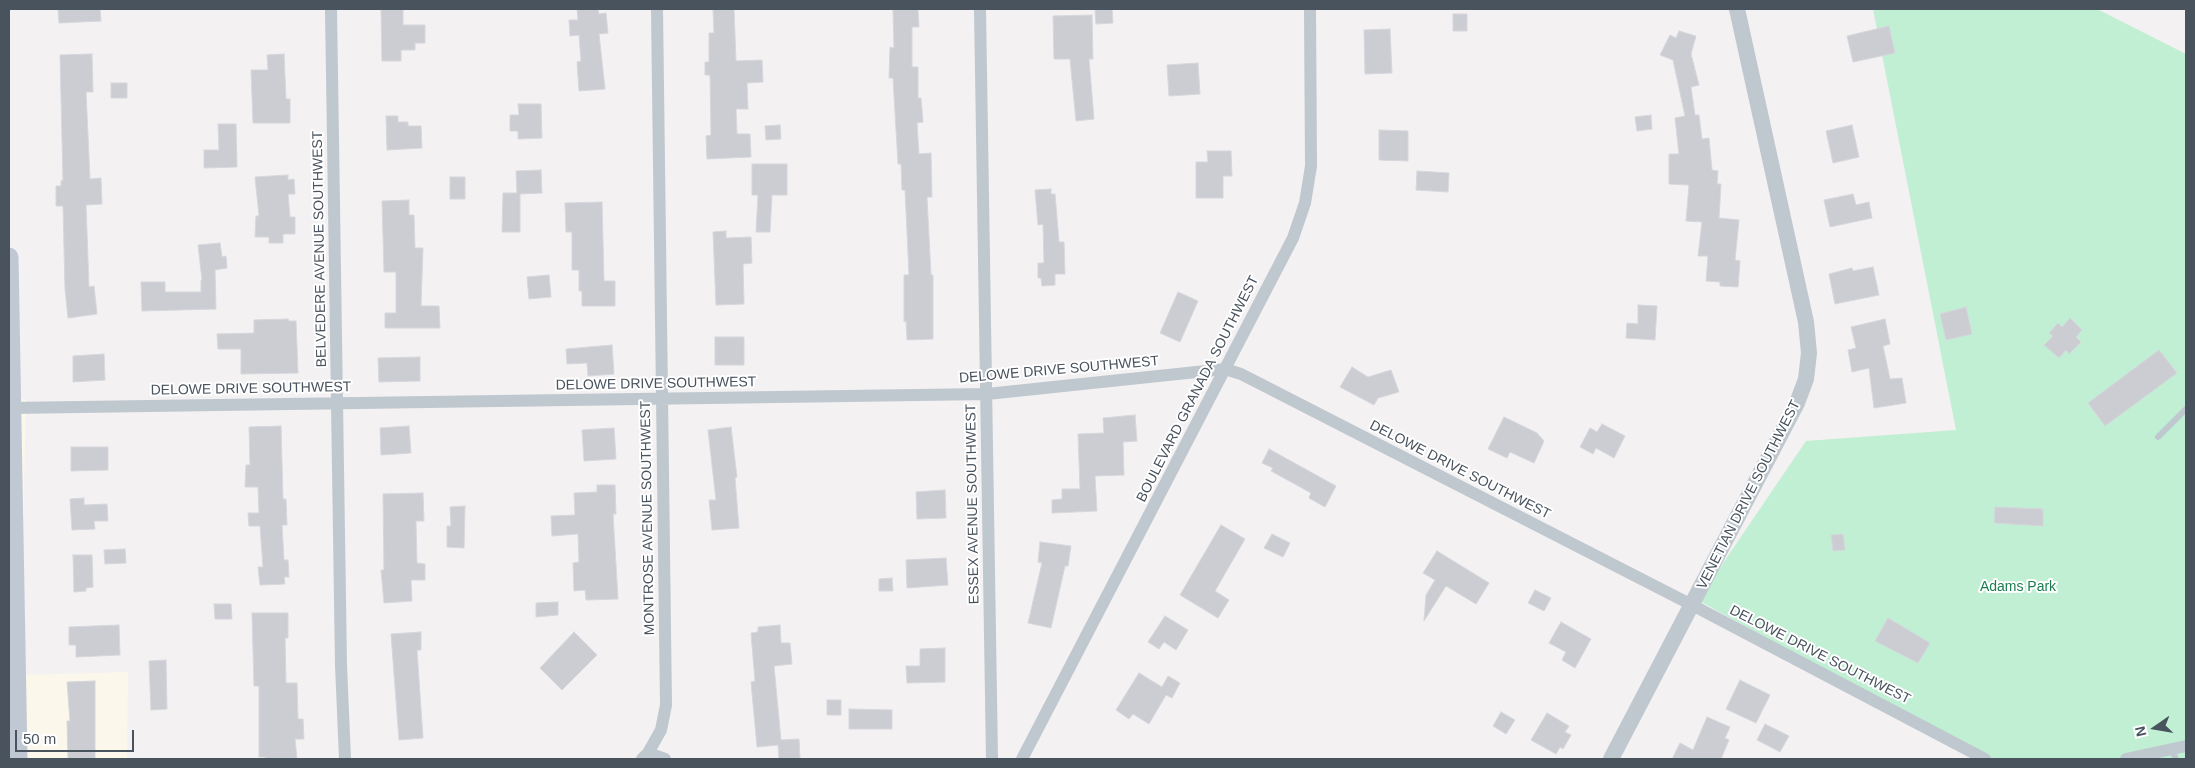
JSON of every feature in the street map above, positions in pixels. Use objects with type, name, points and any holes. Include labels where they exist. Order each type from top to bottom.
[{"type":"main road","points":[[9,257],[12,647],[18,759]]},
{"type":"street","name":"BELVEDERE AVENUE SOUTHWEST","points":[[331,9],[341,665],[346,759]]},
{"type":"street","name":"MONTROSE AVENUE SOUTHWEST","points":[[645,756],[661,730],[666,705],[657,9]]},
{"type":"street","name":"ESSEX AVENUE SOUTHWEST","points":[[980,9],[992,759]]},
{"type":"street","name":"BOULEVARD GRANADA SOUTHWEST","points":[[1022,759],[1293,238],[1305,203],[1311,166],[1310,9]]},
{"type":"street","name":"VENETIAN DRIVE SOUTHWEST","points":[[1611,759],[1797,403],[1806,379],[1809,353],[1806,322],[1737,9]]},
{"type":"street","name":"DELOWE DRIVE SOUTHWEST","points":[[10,408],[987,394],[1225,370],[1241,374],[1692,605],[1985,759]]},
{"type":"street","points":[[2126,759],[2174,754],[2186,746]]},
{"type":"street","points":[[645,756],[665,759]]},
{"type":"lane","points":[[2158,437],[2186,409]]},
{"type":"shaded area","points":[[9,397],[26,399],[20,675],[128,672],[127,759],[9,759]]},
{"type":"green space","name":"Adams Park","points":[[1873,9],[2097,9],[2186,54],[2186,759],[1982,759],[1698,600],[1806,441],[1956,430]]},
{"type":"building","points":[[58,9],[100,9],[101,21],[59,23]]},
{"type":"building","points":[[381,9],[403,9],[403,25],[425,25],[425,43],[415,43],[415,50],[401,50],[401,61],[382,61]]},
{"type":"building","points":[[577,9],[598,9],[599,14],[606,13],[608,33],[599,34],[605,89],[579,91],[577,62],[581,61],[579,35],[570,36],[569,20],[578,20]]},
{"type":"building","points":[[713,9],[734,9],[736,61],[762,60],[763,82],[747,83],[748,109],[736,109],[737,134],[750,134],[751,157],[707,159],[706,136],[711,135],[710,75],[705,75],[705,62],[709,62],[709,33],[714,33]]},
{"type":"building","points":[[893,9],[918,9],[919,27],[912,27],[912,67],[918,67],[918,98],[921,98],[923,122],[917,123],[919,154],[931,153],[932,197],[927,197],[931,275],[933,275],[933,339],[907,340],[906,321],[904,322],[904,275],[909,275],[905,190],[902,190],[901,164],[898,164],[893,78],[889,78],[890,47],[894,48]]},
{"type":"building","points":[[1112,9],[1113,23],[1096,24],[1095,10]]},
{"type":"building","points":[[1453,14],[1467,14],[1467,31],[1453,31]]},
{"type":"building","points":[[1092,15],[1093,59],[1089,59],[1094,119],[1076,121],[1070,59],[1054,59],[1053,16]]},
{"type":"building","points":[[1889,26],[1895,53],[1853,62],[1847,36]]},
{"type":"building","points":[[1390,29],[1392,73],[1365,74],[1364,30]]},
{"type":"building","points":[[1679,31],[1696,36],[1691,54],[1699,85],[1691,87],[1695,115],[1699,115],[1702,139],[1709,138],[1712,170],[1718,171],[1717,184],[1721,184],[1719,218],[1739,220],[1735,260],[1740,261],[1738,287],[1720,286],[1720,282],[1706,281],[1708,256],[1698,256],[1702,222],[1686,221],[1689,185],[1669,184],[1669,154],[1679,154],[1675,118],[1685,116],[1673,60],[1660,55],[1670,35],[1676,38]]},
{"type":"building","points":[[92,54],[93,92],[86,92],[90,179],[101,178],[102,204],[86,205],[89,287],[94,286],[97,314],[68,318],[65,289],[63,206],[56,206],[56,186],[61,186],[61,181],[63,180],[60,55]]},
{"type":"building","points":[[284,54],[286,99],[290,99],[290,123],[253,123],[251,70],[268,70],[267,55]]},
{"type":"building","points":[[1198,63],[1200,94],[1169,96],[1167,65]]},
{"type":"building","points":[[111,83],[127,83],[127,98],[111,98]]},
{"type":"building","points":[[518,104],[541,104],[542,138],[518,139],[518,131],[510,131],[510,115],[519,115]]},
{"type":"building","points":[[1651,115],[1652,129],[1637,131],[1635,117]]},
{"type":"building","points":[[386,116],[398,116],[398,122],[408,122],[408,126],[421,126],[422,148],[387,150]]},
{"type":"building","points":[[218,124],[236,124],[237,167],[204,168],[204,150],[219,150]]},
{"type":"building","points":[[780,125],[781,139],[766,140],[765,126]]},
{"type":"building","points":[[1852,125],[1859,157],[1833,163],[1826,131]]},
{"type":"building","points":[[1379,130],[1408,131],[1408,161],[1379,160]]},
{"type":"building","points":[[1207,151],[1231,151],[1232,176],[1223,176],[1223,198],[1196,198],[1196,162],[1208,162]]},
{"type":"building","points":[[752,164],[787,164],[787,195],[772,195],[770,232],[756,232],[758,195],[752,195]]},
{"type":"building","points":[[541,170],[542,193],[520,194],[520,232],[502,232],[503,193],[517,193],[516,171]]},
{"type":"building","points":[[1417,171],[1449,173],[1448,192],[1416,190]]},
{"type":"building","points":[[288,175],[288,180],[294,179],[295,194],[288,194],[290,217],[295,217],[295,234],[283,234],[283,243],[269,243],[269,237],[255,237],[256,216],[259,216],[255,177]]},
{"type":"building","points":[[450,177],[465,177],[465,199],[450,199]]},
{"type":"building","points":[[1051,189],[1051,194],[1055,194],[1059,242],[1064,242],[1065,274],[1055,274],[1055,285],[1042,286],[1041,278],[1038,278],[1038,263],[1044,263],[1043,224],[1038,225],[1035,190]]},
{"type":"building","points":[[1853,194],[1856,205],[1869,202],[1872,218],[1830,227],[1824,200]]},
{"type":"building","points":[[409,200],[409,215],[414,215],[415,248],[423,248],[421,306],[439,306],[440,328],[385,328],[385,313],[396,313],[396,272],[384,272],[382,201]]},
{"type":"building","points":[[602,202],[604,281],[615,281],[615,306],[582,306],[582,291],[579,291],[579,270],[572,270],[572,232],[566,232],[565,203]]},
{"type":"building","points":[[726,231],[726,238],[751,237],[752,263],[743,264],[744,304],[716,305],[713,232]]},
{"type":"building","points":[[220,243],[222,257],[226,256],[227,268],[215,270],[216,309],[142,311],[141,282],[165,282],[165,292],[201,292],[202,280],[198,245]]},
{"type":"building","points":[[1873,267],[1879,295],[1835,304],[1829,274],[1852,268],[1853,271]]},
{"type":"building","points":[[549,275],[551,297],[529,299],[527,277]]},
{"type":"building","points":[[1178,292],[1198,301],[1180,342],[1160,333]]},
{"type":"building","points":[[1638,305],[1657,306],[1655,340],[1626,338],[1627,323],[1638,324]]},
{"type":"building","points":[[1966,307],[1972,334],[1946,340],[1940,314]]},
{"type":"building","points":[[2070,318],[2082,330],[2076,337],[2081,342],[2069,354],[2066,350],[2059,358],[2044,345],[2053,336],[2049,333],[2058,323],[2062,327]]},
{"type":"building","points":[[288,319],[289,321],[296,321],[298,373],[241,374],[241,349],[218,349],[217,334],[254,333],[254,320]]},
{"type":"building","points":[[1885,319],[1890,344],[1883,346],[1890,379],[1902,378],[1906,403],[1874,408],[1869,368],[1852,372],[1848,350],[1856,348],[1851,327]]},
{"type":"building","points":[[715,337],[744,337],[744,365],[715,365]]},
{"type":"building","points":[[612,345],[614,374],[588,376],[587,363],[567,364],[566,349]]},
{"type":"building","points":[[2159,350],[2177,373],[2105,426],[2088,403]]},
{"type":"building","points":[[104,354],[105,380],[73,382],[73,356]]},
{"type":"building","points":[[420,357],[420,381],[379,382],[378,358]]},
{"type":"building","points":[[1352,367],[1368,377],[1391,370],[1399,392],[1378,398],[1374,405],[1340,387]]},
{"type":"building","points":[[1135,415],[1137,441],[1123,442],[1124,475],[1095,476],[1097,511],[1052,513],[1052,500],[1062,499],[1062,489],[1080,489],[1078,434],[1104,433],[1103,418]]},
{"type":"building","points":[[1504,417],[1537,433],[1544,441],[1534,463],[1510,452],[1507,458],[1488,449]]},
{"type":"building","points":[[1602,424],[1625,436],[1614,458],[1596,448],[1593,454],[1580,447],[1590,428],[1597,432]]},
{"type":"building","points":[[281,426],[283,499],[286,499],[287,525],[282,525],[284,560],[288,560],[289,577],[284,577],[285,584],[260,585],[258,567],[263,567],[260,526],[249,526],[248,513],[259,513],[258,487],[245,487],[246,465],[250,465],[249,427]]},
{"type":"building","points":[[409,426],[411,453],[381,455],[380,428]]},
{"type":"building","points":[[731,427],[737,477],[735,478],[739,528],[712,530],[709,500],[716,500],[708,430]]},
{"type":"building","points":[[614,428],[616,459],[584,461],[582,430]]},
{"type":"building","points":[[71,447],[108,447],[108,470],[71,471]]},
{"type":"building","points":[[1269,449],[1336,486],[1325,507],[1309,498],[1311,493],[1271,471],[1273,468],[1262,463]]},
{"type":"building","points":[[597,485],[615,485],[616,514],[613,514],[618,599],[586,600],[585,590],[574,591],[573,563],[579,562],[578,534],[552,536],[551,516],[575,515],[574,493],[597,492]]},
{"type":"building","points":[[945,490],[946,518],[917,519],[916,492]]},
{"type":"building","points":[[423,493],[424,521],[416,521],[417,563],[425,564],[425,580],[411,580],[412,601],[384,603],[381,570],[384,570],[383,494]]},
{"type":"building","points":[[84,498],[84,505],[107,504],[108,521],[94,521],[95,529],[72,530],[70,499]]},
{"type":"building","points":[[465,506],[464,548],[447,547],[447,526],[451,526],[450,507]]},
{"type":"building","points":[[1995,507],[2043,509],[2043,526],[1994,523]]},
{"type":"building","points":[[1221,525],[1245,539],[1215,591],[1229,600],[1218,618],[1180,595]]},
{"type":"building","points":[[1272,534],[1290,543],[1283,557],[1264,548]]},
{"type":"building","points":[[1843,534],[1845,550],[1833,551],[1831,535]]},
{"type":"building","points":[[1040,542],[1071,546],[1068,566],[1065,566],[1051,628],[1028,623],[1042,563],[1038,562]]},
{"type":"building","points":[[125,549],[126,563],[105,564],[104,550]]},
{"type":"building","points":[[1437,551],[1489,583],[1476,604],[1446,586],[1424,621],[1426,595],[1435,580],[1423,573]]},
{"type":"building","points":[[73,555],[92,555],[93,587],[86,588],[86,591],[74,592]]},
{"type":"building","points":[[946,558],[948,585],[907,588],[906,560]]},
{"type":"building","points":[[892,578],[893,591],[879,591],[879,579]]},
{"type":"building","points":[[1535,590],[1551,598],[1544,611],[1528,603]]},
{"type":"building","points":[[558,602],[558,615],[536,617],[536,603]]},
{"type":"building","points":[[214,604],[231,604],[232,619],[215,619]]},
{"type":"building","points":[[252,613],[288,613],[288,638],[285,638],[286,683],[297,683],[298,719],[303,719],[304,739],[295,739],[297,759],[265,759],[265,757],[259,757],[259,686],[254,686]]},
{"type":"building","points":[[1165,616],[1188,630],[1176,650],[1164,642],[1159,649],[1148,642]]},
{"type":"building","points":[[1888,618],[1930,643],[1918,663],[1875,641]]},
{"type":"building","points":[[1561,622],[1591,639],[1575,668],[1562,660],[1566,652],[1549,643]]},
{"type":"building","points":[[119,625],[120,655],[76,657],[76,645],[69,645],[69,627]]},
{"type":"building","points":[[780,625],[781,643],[790,643],[792,664],[774,666],[781,740],[799,739],[800,759],[779,759],[778,745],[757,747],[751,682],[755,681],[751,633],[758,632],[758,627]]},
{"type":"building","points":[[421,632],[421,650],[417,650],[423,738],[399,740],[391,634]]},
{"type":"building","points":[[574,632],[597,655],[562,690],[540,668]]},
{"type":"building","points":[[945,648],[945,682],[907,683],[906,666],[920,666],[920,649]]},
{"type":"building","points":[[166,660],[167,709],[151,710],[149,661]]},
{"type":"building","points":[[1139,673],[1162,687],[1168,676],[1180,683],[1172,698],[1166,695],[1149,724],[1133,714],[1129,719],[1116,710]]},
{"type":"building","points":[[1740,680],[1770,695],[1756,723],[1726,709]]},
{"type":"building","points":[[95,681],[95,759],[68,759],[67,721],[70,721],[67,682]]},
{"type":"building","points":[[827,700],[841,700],[841,715],[827,715]]},
{"type":"building","points":[[849,709],[892,710],[892,729],[849,729]]},
{"type":"building","points":[[1501,712],[1515,720],[1506,734],[1493,726]]},
{"type":"building","points":[[1547,713],[1569,726],[1565,732],[1571,735],[1563,749],[1560,747],[1556,754],[1531,740]]},
{"type":"building","points":[[1707,717],[1730,727],[1725,738],[1729,740],[1721,759],[1672,759],[1680,743],[1693,750]]},
{"type":"building","points":[[1765,724],[1789,736],[1780,752],[1757,740]]}]
